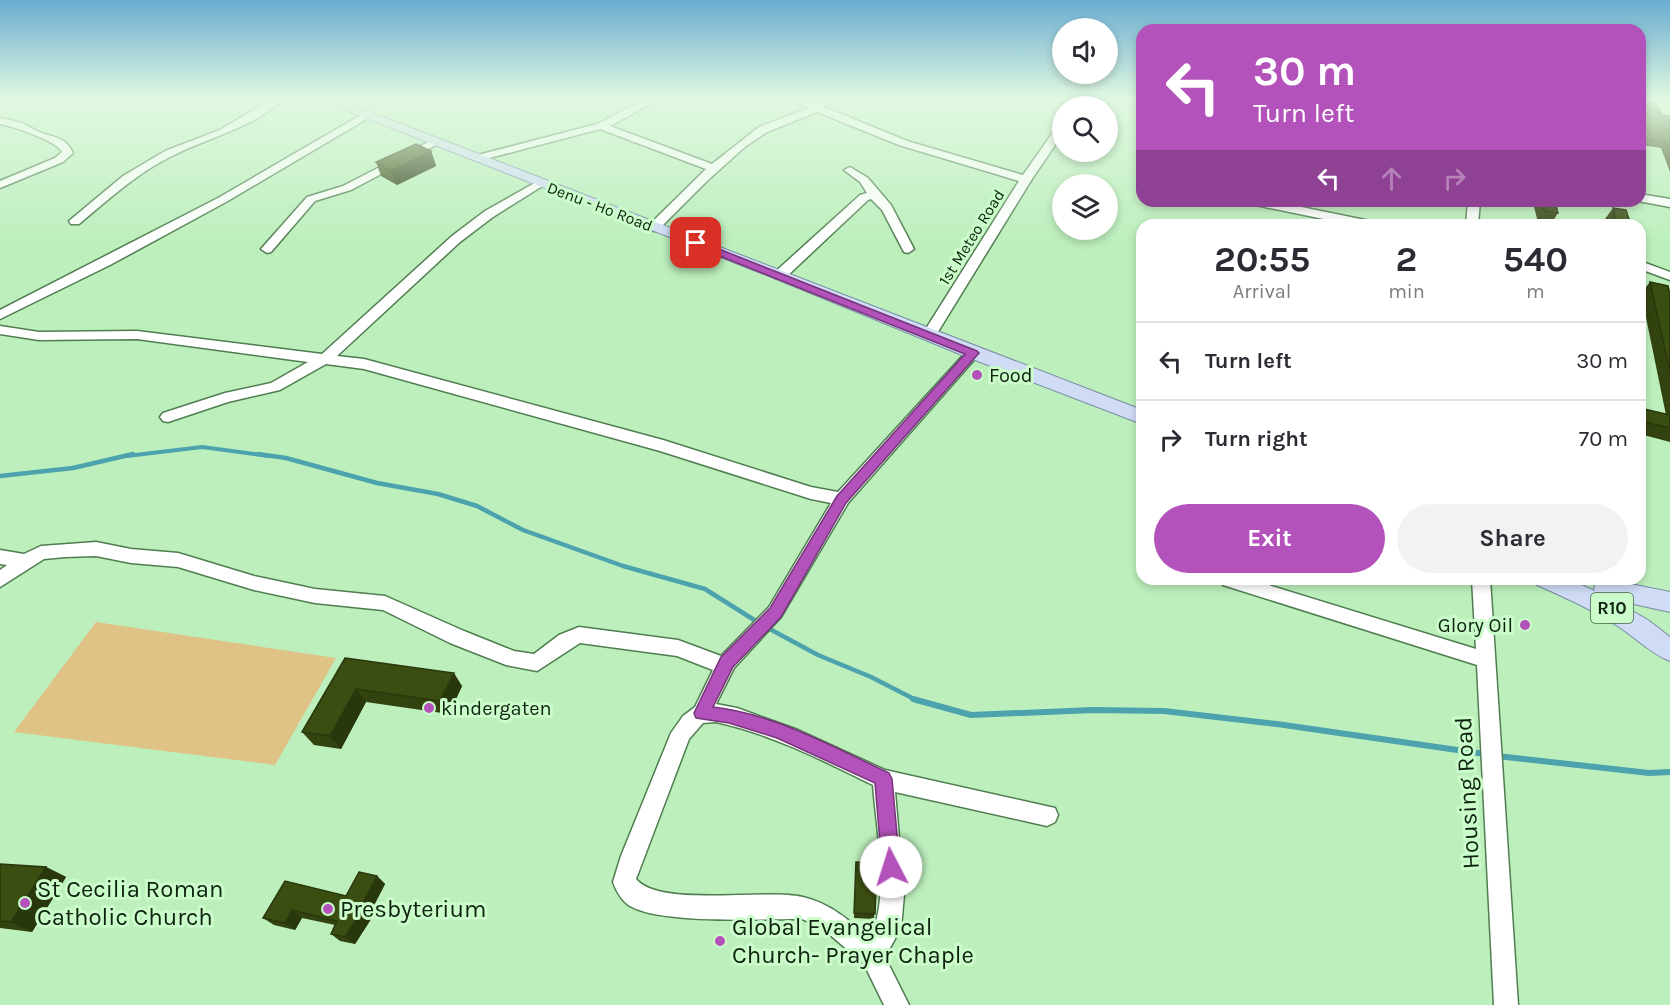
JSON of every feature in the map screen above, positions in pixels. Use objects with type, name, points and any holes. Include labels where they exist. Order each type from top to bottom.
[{"type":"main road","name":"Denu - Ho Road","points":[[447,147],[1136,415]]},
{"type":"main road","name":"R10","points":[[1559,585],[1600,602],[1666,636]]},
{"type":"main road","name":"R10","points":[[1597,585],[1649,615],[1666,636]]},
{"type":"main road","points":[[1605,588],[1670,602]]},
{"type":"street","points":[[0,185],[59,160],[68,153],[65,147]]},
{"type":"street","points":[[75,221],[108,192],[135,173],[169,153],[185,147]]},
{"type":"street","points":[[0,315],[222,200],[312,147]]},
{"type":"street","points":[[267,249],[311,199],[347,188],[425,147]]},
{"type":"street","points":[[478,159],[523,147]]},
{"type":"street","points":[[656,147],[715,169]]},
{"type":"street","points":[[654,227],[741,147]]},
{"type":"street","points":[[916,147],[1026,179]]},
{"type":"street","name":"1st Meteo Road","points":[[929,335],[1048,147]]},
{"type":"street","points":[[850,170],[864,180],[887,208],[908,249]]},
{"type":"street","points":[[168,417],[225,398],[275,387],[327,357],[456,239],[489,214],[540,183]]},
{"type":"street","points":[[780,275],[864,197],[874,195]]},
{"type":"street","points":[[1646,199],[1670,203]]},
{"type":"street","points":[[1284,207],[1341,219]]},
{"type":"street","points":[[1646,267],[1670,276]]},
{"type":"street","points":[[0,330],[39,336],[137,335],[327,357],[364,364],[663,446],[811,493],[842,499]]},
{"type":"street","points":[[897,1005],[872,956],[829,918],[802,908],[671,905],[637,898],[624,882],[632,856],[681,733],[696,717],[725,666],[775,612],[842,499],[973,353]]},
{"type":"street","points":[[0,580],[41,553],[96,549],[131,556],[178,561],[254,583],[315,596],[385,603],[457,637],[513,659],[537,663],[566,641],[579,635],[678,648],[725,666]]},
{"type":"street","points":[[0,557],[26,561]]},
{"type":"street","points":[[1245,585],[1486,660]]},
{"type":"street","name":"Housing Road","points":[[1481,585],[1506,1005]]},
{"type":"street","points":[[696,717],[729,716],[780,731],[883,779],[1047,815]]},
{"type":"street","points":[[872,956],[889,928],[893,895],[883,779]]},
{"type":"shaded area","points":[[96,622],[336,658],[275,765],[14,732]]},
{"type":"building","points":[[410,147],[422,147],[431,151],[391,171],[376,162]]},
{"type":"building","points":[[1544,207],[1556,207],[1558,213],[1545,211]]},
{"type":"building","points":[[1613,208],[1626,210],[1629,219],[1616,219]]},
{"type":"building","points":[[1650,282],[1668,286],[1670,294],[1670,372]]},
{"type":"building","points":[[1646,409],[1670,415],[1670,428],[1646,422]]},
{"type":"building","points":[[345,658],[454,673],[440,701],[356,689],[330,736],[302,732]]},
{"type":"building","points":[[856,862],[877,864],[875,914],[854,913]]},
{"type":"building","points":[[0,864],[46,867],[11,922],[0,921]]},
{"type":"building","points":[[359,872],[377,876],[360,908],[364,908],[345,937],[331,934],[337,921],[292,910],[285,923],[263,918],[285,881],[346,896]]},
{"type":"waterway","points":[[127,456],[202,447],[269,456]]},
{"type":"waterway","points":[[0,476],[73,468],[133,454]]},
{"type":"waterway","points":[[258,454],[286,458],[377,483],[438,494],[477,506],[523,530],[623,566],[705,589],[759,623]]},
{"type":"waterway","points":[[766,627],[818,655],[871,677],[915,700]]},
{"type":"waterway","points":[[915,700],[971,715],[1093,710],[1164,711],[1277,724],[1485,754]]},
{"type":"waterway","points":[[1497,756],[1649,773],[1670,772]]},
{"type":"place","name":"Food","points":[[977,375]]},
{"type":"place","name":"Glory Oil","points":[[1525,625]]},
{"type":"place","name":"kindergaten","points":[[429,708]]},
{"type":"place","name":"St Cecilia Roman Catholic Church","points":[[25,903]]},
{"type":"place","name":"Presbyterium","points":[[328,909]]},
{"type":"place","name":"Global Evangelical Church- Prayer Chaple","points":[[720,941]]},
{"type":"route","points":[[696,243],[973,353],[842,499],[775,612],[727,662],[702,713],[729,716],[780,731],[883,779],[891,867]]}]
